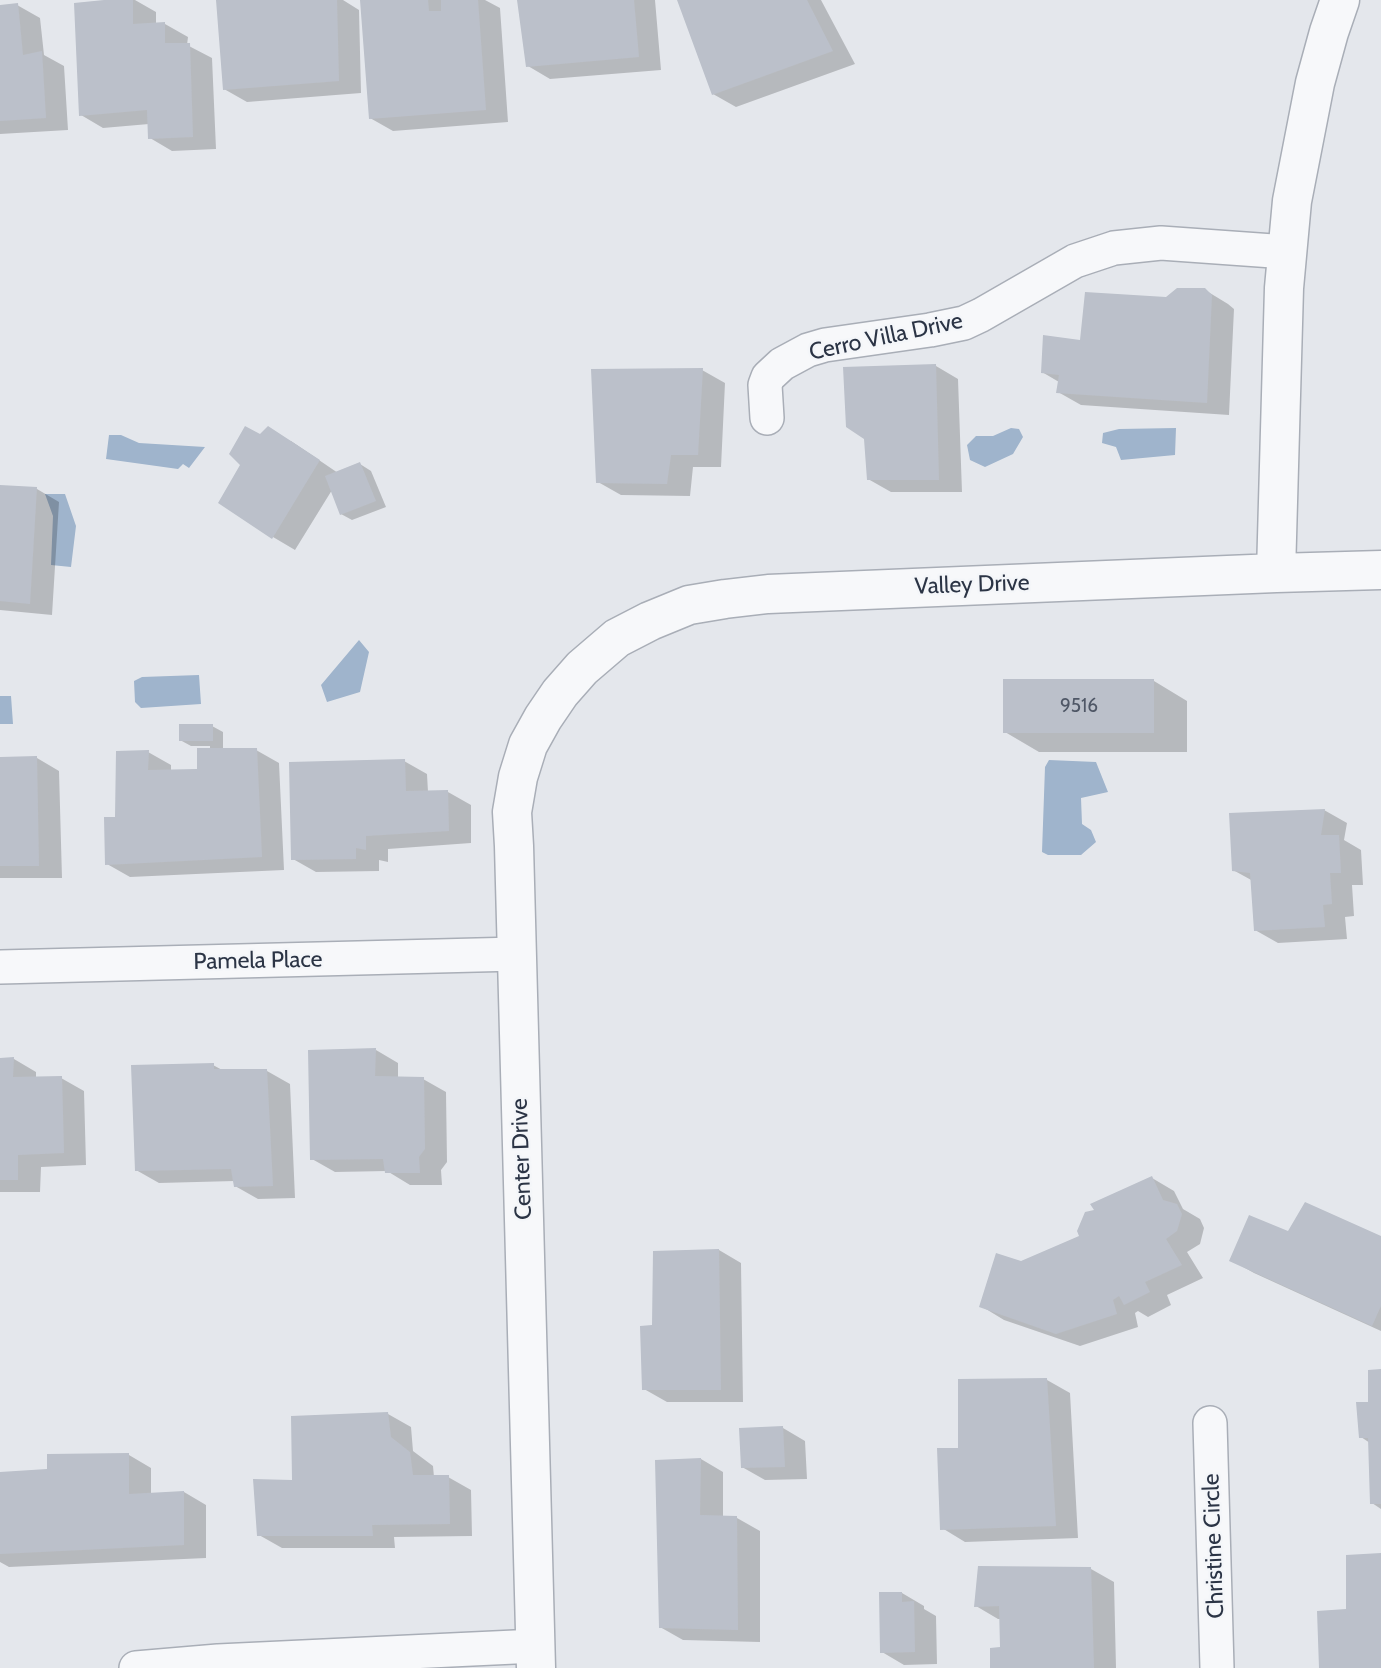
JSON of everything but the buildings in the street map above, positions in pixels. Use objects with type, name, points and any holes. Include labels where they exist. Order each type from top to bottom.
[{"type":"street","points":[[1276,572],[1284,288],[1292,201],[1315,83],[1340,0]]},
{"type":"street","name":"Cerro Villa Drive","points":[[766,418],[765,385],[768,377],[782,364],[808,350],[964,323],[1088,256],[1114,248],[1161,243],[1287,252]]},
{"type":"street","name":"Valley Drive","points":[[582,668],[617,638],[650,621],[689,605],[725,599],[768,594],[1276,572],[1381,570]]},
{"type":"street","name":"Center Drive","points":[[536,1657],[512,812],[518,777],[528,745],[560,692],[582,668]]},
{"type":"street","name":"Pamela Place","points":[[0,967],[517,954]]},
{"type":"street","name":"Christine Circle","points":[[1210,1423],[1217,1668]]},
{"type":"street","points":[[136,1668],[218,1661],[536,1657]]},
{"type":"water","points":[[1011,428],[1019,429],[1023,437],[1013,454],[985,467],[970,460],[967,445],[976,436],[993,436]]},
{"type":"water","points":[[1176,428],[1175,455],[1121,460],[1116,447],[1102,443],[1103,433],[1119,429]]},
{"type":"water","points":[[109,435],[121,435],[139,443],[205,447],[189,468],[183,464],[178,469],[106,459]]},
{"type":"water","points":[[45,494],[65,494],[76,526],[71,567],[51,565],[53,516]]},
{"type":"water","points":[[359,640],[369,652],[360,692],[327,702],[321,685]]},
{"type":"water","points":[[199,675],[201,704],[141,708],[135,702],[134,681],[142,677]]},
{"type":"water","points":[[0,696],[11,696],[13,724],[0,724]]},
{"type":"water","points":[[1049,760],[1096,762],[1108,792],[1081,798],[1082,824],[1091,830],[1096,842],[1081,855],[1048,855],[1042,852],[1045,767]]}]
